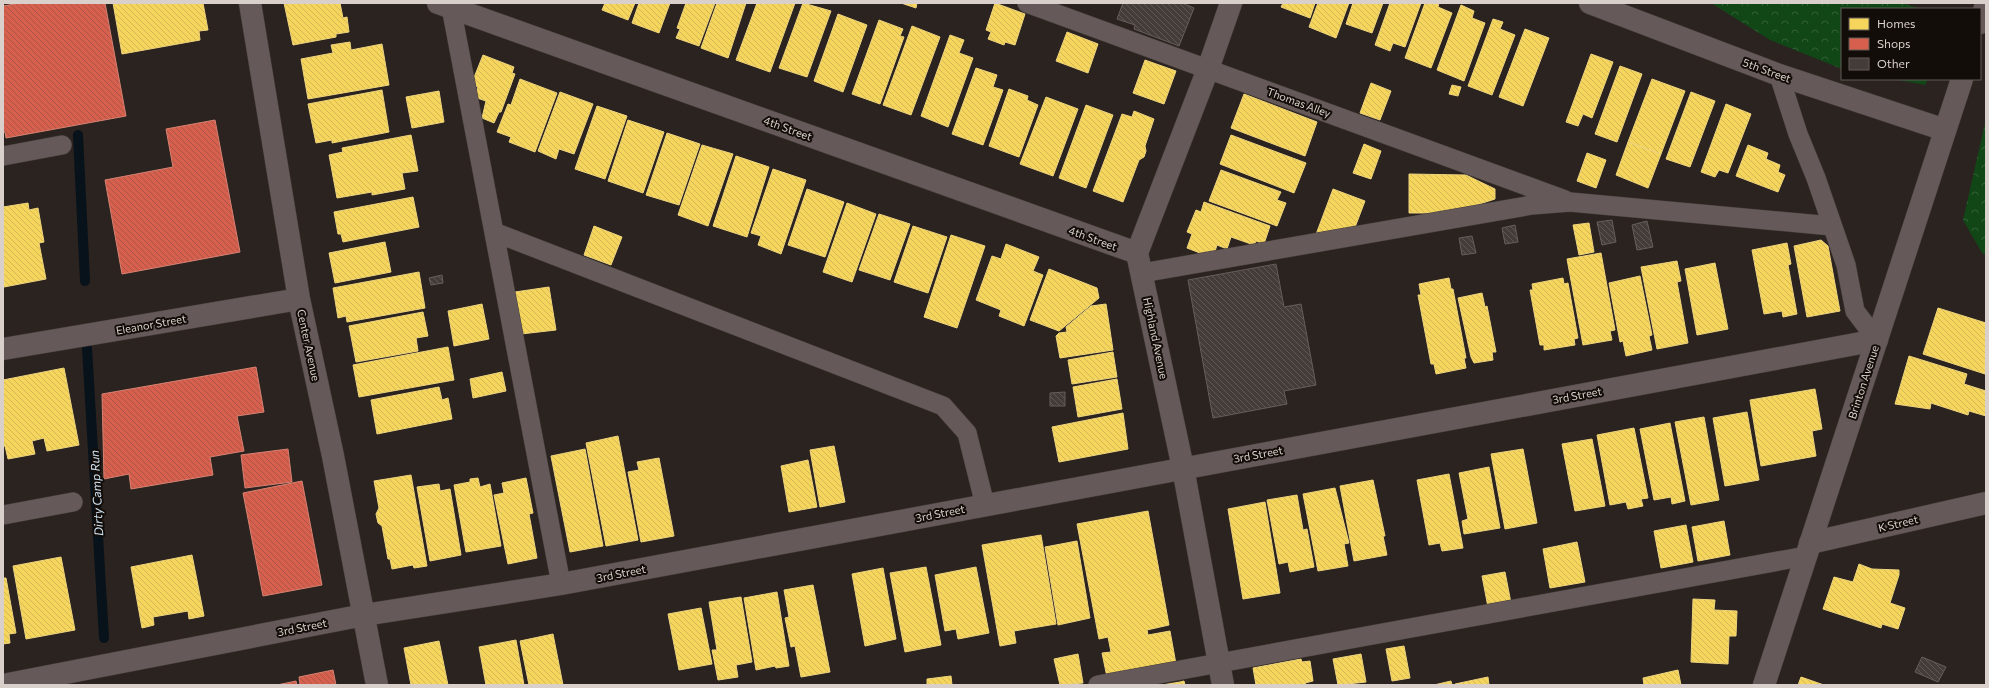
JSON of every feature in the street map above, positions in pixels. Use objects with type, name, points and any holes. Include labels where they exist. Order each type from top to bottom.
[{"type":"street","name":"Center Avenue","points":[[250,3],[299,299],[333,456],[377,685]]},
{"type":"street","points":[[1140,263],[1230,3]]},
{"type":"street","name":"5th Street","points":[[1590,3],[1779,75],[1945,130]]},
{"type":"street","points":[[1981,20],[1986,4]]},
{"type":"street","name":"4th Street","points":[[445,5],[1140,263]]},
{"type":"street","name":"Brinton Avenue","points":[[1764,685],[1962,80]]},
{"type":"street","name":"Highland Avenue","points":[[1140,263],[1182,468],[1222,685]]},
{"type":"street","name":"Eleanor Street","points":[[3,349],[299,299]]},
{"type":"street","name":"3rd Street","points":[[3,685],[364,615],[561,584],[1877,340]]},
{"type":"street","name":"K Street","points":[[1808,550],[1986,503]]},
{"type":"lane","name":"Thomas Alley","points":[[1027,3],[1570,202]]},
{"type":"lane","points":[[445,5],[494,232],[561,584]]},
{"type":"lane","points":[[1779,75],[1798,134],[1816,178],[1846,265],[1855,311],[1877,340]]},
{"type":"lane","points":[[3,156],[62,145]]},
{"type":"lane","points":[[1140,263],[1532,205],[1570,202],[1832,226]]},
{"type":"lane","points":[[494,232],[943,406],[967,433],[985,505]]},
{"type":"lane","points":[[3,515],[73,502]]},
{"type":"lane","points":[[1098,685],[1808,550]]},
{"type":"green space","points":[[1711,3],[1902,3],[1918,8],[1841,8],[1841,69],[1770,40]]},
{"type":"green space","points":[[1899,80],[1928,80],[1925,85]]},
{"type":"green space","points":[[1986,119],[1986,255],[1982,253],[1963,220]]},
{"type":"building: Homes","points":[[113,3],[203,3],[208,30],[199,31],[200,40],[122,54]]},
{"type":"building: Homes","points":[[284,3],[340,3],[343,18],[347,17],[349,32],[336,34],[336,37],[293,45]]},
{"type":"building: Homes","points":[[605,3],[635,3],[628,20],[602,10]]},
{"type":"building: Homes","points":[[639,3],[670,3],[659,33],[632,23]]},
{"type":"building: Homes","points":[[686,3],[715,3],[699,46],[676,38],[680,29],[677,28]]},
{"type":"building: Homes","points":[[717,3],[746,3],[728,58],[701,48]]},
{"type":"building: Homes","points":[[757,3],[795,3],[770,72],[736,60]]},
{"type":"building: Homes","points":[[803,3],[831,11],[807,77],[779,68]]},
{"type":"building: Homes","points":[[901,3],[917,3],[916,8]]},
{"type":"building: Homes","points":[[995,3],[1025,14],[1015,45],[1005,42],[1004,45],[988,39],[991,32],[986,30]]},
{"type":"building: Homes","points":[[1283,3],[1315,3],[1310,18],[1281,7]]},
{"type":"building: Homes","points":[[1318,3],[1349,3],[1336,38],[1309,27]]},
{"type":"building: Homes","points":[[1353,3],[1383,3],[1372,33],[1346,24]]},
{"type":"building: Homes","points":[[1390,3],[1421,3],[1405,47],[1393,43],[1390,51],[1375,45]]},
{"type":"building: Homes","points":[[1425,3],[1439,3],[1438,7],[1452,13],[1431,68],[1405,58]]},
{"type":"building: Homes","points":[[1461,5],[1474,11],[1472,18],[1485,23],[1464,81],[1437,70]]},
{"type":"building: Homes","points":[[838,14],[867,25],[843,92],[814,81]]},
{"type":"building: Homes","points":[[1493,19],[1503,22],[1500,29],[1515,35],[1492,95],[1468,86]]},
{"type":"building: Homes","points":[[879,20],[903,29],[900,36],[904,37],[880,104],[852,94]]},
{"type":"building: Homes","points":[[912,26],[940,37],[911,115],[883,105]]},
{"type":"building: Homes","points":[[1525,29],[1549,38],[1523,106],[1499,97]]},
{"type":"building: Homes","points":[[1067,32],[1098,44],[1088,73],[1056,61]]},
{"type":"building: Homes","points":[[950,35],[964,40],[959,53],[973,58],[948,127],[921,116]]},
{"type":"building: Homes","points":[[350,42],[351,50],[382,44],[389,85],[308,99],[301,59],[333,53],[331,45]]},
{"type":"building: Homes","points":[[1591,54],[1613,62],[1592,118],[1583,114],[1578,126],[1566,122]]},
{"type":"building: Homes","points":[[483,55],[514,67],[512,73],[515,74],[501,112],[499,112],[494,123],[482,118],[486,101],[474,97],[478,87],[471,85]]},
{"type":"building: Homes","points":[[1145,60],[1176,71],[1164,104],[1133,93]]},
{"type":"building: Homes","points":[[1620,66],[1642,74],[1617,142],[1595,134]]},
{"type":"building: Homes","points":[[976,68],[997,75],[993,87],[1003,90],[983,145],[952,134]]},
{"type":"building: Homes","points":[[520,79],[557,93],[535,152],[509,142],[511,137],[497,132],[508,104],[511,105]]},
{"type":"building: Homes","points":[[1652,79],[1685,91],[1661,154],[1628,142]]},
{"type":"building: Homes","points":[[1371,83],[1391,91],[1380,120],[1360,113]]},
{"type":"building: Homes","points":[[1452,85],[1461,87],[1458,96],[1449,94]]},
{"type":"building: Homes","points":[[1009,89],[1028,96],[1027,100],[1038,105],[1019,157],[989,146]]},
{"type":"building: Homes","points":[[382,90],[389,132],[332,143],[332,140],[316,143],[308,104]]},
{"type":"building: Homes","points":[[439,91],[444,122],[412,128],[406,97]]},
{"type":"building: Homes","points":[[560,92],[593,104],[574,154],[559,149],[556,159],[538,151]]},
{"type":"building: Homes","points":[[1691,92],[1715,101],[1690,167],[1666,159]]},
{"type":"building: Homes","points":[[1244,94],[1317,122],[1305,156],[1231,128]]},
{"type":"building: Homes","points":[[1046,97],[1078,109],[1053,176],[1020,164]]},
{"type":"building: Homes","points":[[1726,104],[1751,114],[1728,173],[1719,170],[1715,177],[1701,172]]},
{"type":"building: Homes","points":[[1086,105],[1113,115],[1086,188],[1059,178]]},
{"type":"building: Homes","points":[[597,106],[627,116],[605,179],[575,169]]},
{"type":"building: Homes","points":[[1134,111],[1154,119],[1145,146],[1146,151],[1144,157],[1139,160],[1123,202],[1093,191],[1122,114],[1132,117]]},
{"type":"building: Homes","points":[[628,120],[664,132],[643,193],[608,181]]},
{"type":"building: Homes","points":[[667,133],[700,144],[679,205],[646,195]]},
{"type":"building: Homes","points":[[411,135],[418,171],[402,173],[405,189],[372,195],[372,192],[337,198],[329,155],[343,152],[342,148]]},
{"type":"building: Homes","points":[[1231,135],[1306,163],[1294,193],[1220,164]]},
{"type":"building: Homes","points":[[1628,142],[1661,154],[1648,188],[1616,175]]},
{"type":"building: Homes","points":[[1364,144],[1381,151],[1371,179],[1353,173]]},
{"type":"building: Homes","points":[[702,145],[733,154],[708,226],[678,215]]},
{"type":"building: Homes","points":[[1748,145],[1768,153],[1766,159],[1780,165],[1778,172],[1785,175],[1778,192],[1736,176]]},
{"type":"building: Homes","points":[[1587,153],[1606,160],[1596,188],[1577,181]]},
{"type":"building: Homes","points":[[736,156],[769,167],[747,237],[713,226]]},
{"type":"building: Homes","points":[[773,169],[806,180],[781,254],[758,245],[761,236],[751,233]]},
{"type":"building: Homes","points":[[1221,170],[1281,192],[1277,200],[1286,203],[1277,226],[1209,201]]},
{"type":"building: Homes","points":[[1409,174],[1466,175],[1495,189],[1495,199],[1464,209],[1434,213],[1409,213]]},
{"type":"building: Homes","points":[[807,189],[844,202],[825,257],[788,245]]},
{"type":"building: Homes","points":[[1333,189],[1365,201],[1354,230],[1315,237]]},
{"type":"building: Homes","points":[[413,197],[419,227],[343,242],[341,234],[338,234],[334,212]]},
{"type":"building: Homes","points":[[1204,202],[1270,226],[1264,244],[1256,241],[1254,245],[1231,237],[1227,249],[1217,245],[1213,258],[1187,248],[1192,234],[1187,232],[1196,210],[1201,212]]},
{"type":"building: Homes","points":[[28,203],[29,210],[38,208],[44,242],[39,243],[46,279],[4,287],[3,207]]},
{"type":"building: Homes","points":[[847,203],[876,214],[852,282],[823,272]]},
{"type":"building: Homes","points":[[879,214],[910,224],[890,280],[859,270]]},
{"type":"building: Homes","points":[[1589,223],[1594,252],[1579,255],[1573,225]]},
{"type":"building: Homes","points":[[594,226],[622,237],[611,265],[584,255]]},
{"type":"building: Homes","points":[[913,226],[947,237],[928,293],[894,282]]},
{"type":"building: Homes","points":[[951,235],[985,246],[957,328],[924,317]]},
{"type":"building: Homes","points":[[1821,240],[1828,246],[1840,311],[1807,317],[1794,246]]},
{"type":"building: Homes","points":[[385,242],[391,272],[335,283],[329,253]]},
{"type":"building: Homes","points":[[1787,243],[1791,264],[1788,265],[1797,314],[1783,317],[1782,311],[1764,314],[1752,250]]},
{"type":"building: Homes","points":[[1006,244],[1039,257],[1033,271],[1043,275],[1024,326],[999,316],[1001,310],[976,300],[992,256],[1001,259]]},
{"type":"building: Homes","points":[[1601,253],[1615,330],[1610,331],[1612,340],[1583,345],[1567,259]]},
{"type":"building: Homes","points":[[1677,261],[1681,281],[1677,282],[1688,343],[1657,349],[1641,267]]},
{"type":"building: Homes","points":[[1715,263],[1728,329],[1697,335],[1685,269]]},
{"type":"building: Homes","points":[[1049,269],[1097,288],[1099,298],[1059,331],[1030,320]]},
{"type":"building: Homes","points":[[419,272],[425,308],[347,322],[346,316],[338,318],[333,288]]},
{"type":"building: Homes","points":[[1640,276],[1652,335],[1649,336],[1652,350],[1626,356],[1623,341],[1620,342],[1609,283]]},
{"type":"building: Homes","points":[[1449,278],[1451,289],[1453,289],[1466,358],[1464,358],[1466,368],[1436,374],[1434,364],[1431,364],[1418,295],[1421,295],[1419,284]]},
{"type":"building: Homes","points":[[1563,278],[1564,284],[1568,283],[1578,338],[1574,339],[1575,345],[1544,350],[1544,345],[1540,345],[1530,290],[1533,290],[1532,284]]},
{"type":"building: Homes","points":[[549,287],[556,330],[521,334],[515,292]]},
{"type":"building: Homes","points":[[1482,293],[1485,307],[1487,306],[1496,352],[1492,352],[1493,360],[1474,363],[1471,357],[1458,298]]},
{"type":"building: Homes","points":[[482,304],[489,339],[454,346],[448,311]]},
{"type":"building: Homes","points":[[1106,304],[1113,350],[1060,358],[1056,336],[1059,333],[1067,332],[1066,327],[1091,306]]},
{"type":"building: Homes","points":[[1938,308],[1986,323],[1985,374],[1923,354]]},
{"type":"building: Homes","points":[[423,312],[428,336],[416,338],[418,351],[356,362],[349,326]]},
{"type":"building: Homes","points":[[448,347],[454,380],[359,397],[353,365]]},
{"type":"building: Homes","points":[[1113,352],[1117,377],[1072,384],[1068,360]]},
{"type":"building: Homes","points":[[1909,356],[1967,374],[1964,384],[1986,391],[1986,416],[1969,411],[1968,415],[1931,403],[1930,409],[1895,404]]},
{"type":"building: Homes","points":[[64,368],[79,445],[47,451],[44,438],[32,441],[35,454],[8,459],[5,446],[3,446],[3,380]]},
{"type":"building: Homes","points":[[502,372],[506,391],[473,398],[470,379]]},
{"type":"building: Homes","points":[[1117,379],[1122,409],[1078,417],[1073,387]]},
{"type":"building: Homes","points":[[439,387],[442,400],[448,398],[452,419],[377,434],[371,400]]},
{"type":"building: Homes","points":[[1815,389],[1822,429],[1812,431],[1816,456],[1761,466],[1750,400]]},
{"type":"building: Homes","points":[[1747,412],[1759,480],[1725,486],[1713,418]]},
{"type":"building: Homes","points":[[1123,413],[1128,449],[1059,462],[1052,427]]},
{"type":"building: Homes","points":[[1704,417],[1719,500],[1691,505],[1675,422]]},
{"type":"building: Homes","points":[[1670,423],[1685,501],[1672,504],[1671,497],[1654,500],[1640,429]]},
{"type":"building: Homes","points":[[1634,428],[1648,498],[1641,499],[1643,506],[1628,509],[1626,502],[1610,505],[1597,435]]},
{"type":"building: Homes","points":[[618,436],[638,540],[606,546],[586,443]]},
{"type":"building: Homes","points":[[1592,439],[1605,506],[1575,511],[1562,444]]},
{"type":"building: Homes","points":[[834,446],[845,502],[820,507],[810,450]]},
{"type":"building: Homes","points":[[585,449],[603,546],[570,552],[551,456]]},
{"type":"building: Homes","points":[[1523,449],[1537,523],[1505,529],[1491,454]]},
{"type":"building: Homes","points":[[659,458],[674,536],[641,542],[628,472],[639,470],[637,462]]},
{"type":"building: Homes","points":[[808,460],[817,507],[789,512],[781,466]]},
{"type":"building: Homes","points":[[1489,467],[1500,528],[1464,534],[1462,521],[1468,519],[1459,473]]},
{"type":"building: Homes","points":[[1449,474],[1463,548],[1442,551],[1440,543],[1429,545],[1417,480]]},
{"type":"building: Homes","points":[[411,475],[427,566],[414,568],[413,565],[392,569],[390,559],[388,559],[382,526],[378,523],[376,514],[379,508],[374,481]]},
{"type":"building: Homes","points":[[478,478],[480,487],[490,484],[501,546],[466,552],[454,485],[470,482],[470,479]]},
{"type":"building: Homes","points":[[526,478],[533,513],[529,514],[537,558],[508,564],[494,495],[504,493],[502,483]]},
{"type":"building: Homes","points":[[1373,480],[1385,536],[1383,536],[1387,555],[1354,561],[1340,486]]},
{"type":"building: Homes","points":[[439,484],[440,491],[450,489],[461,555],[430,561],[417,487]]},
{"type":"building: Homes","points":[[1335,488],[1349,543],[1344,544],[1348,566],[1318,571],[1303,494]]},
{"type":"building: Homes","points":[[1297,495],[1303,530],[1307,529],[1314,567],[1290,572],[1288,562],[1279,564],[1267,500]]},
{"type":"building: Homes","points":[[1265,502],[1280,593],[1243,599],[1228,509]]},
{"type":"building: Homes","points":[[1148,511],[1169,625],[1147,630],[1148,635],[1170,631],[1176,664],[1107,677],[1102,653],[1111,652],[1108,637],[1099,639],[1077,524]]},
{"type":"building: Homes","points":[[1724,521],[1730,555],[1698,561],[1692,527]]},
{"type":"building: Homes","points":[[1686,525],[1693,562],[1661,568],[1654,531]]},
{"type":"building: Homes","points":[[1041,535],[1056,624],[1014,631],[1016,643],[1000,646],[982,545]]},
{"type":"building: Homes","points":[[1077,541],[1090,618],[1058,625],[1045,547]]},
{"type":"building: Homes","points":[[1577,542],[1585,582],[1550,588],[1543,549]]},
{"type":"building: Homes","points":[[192,555],[204,616],[189,619],[188,611],[153,617],[154,625],[142,628],[131,567]]},
{"type":"building: Homes","points":[[61,557],[75,630],[26,639],[13,566]]},
{"type":"building: Homes","points":[[1859,564],[1872,569],[1899,570],[1899,575],[1890,603],[1905,608],[1898,629],[1882,624],[1881,628],[1823,609],[1834,577],[1853,582]]},
{"type":"building: Homes","points":[[926,567],[941,645],[905,652],[890,573]]},
{"type":"building: Homes","points":[[976,567],[989,633],[958,639],[956,629],[945,631],[935,575]]},
{"type":"building: Homes","points":[[883,568],[896,639],[865,646],[852,574]]},
{"type":"building: Homes","points":[[1505,572],[1511,603],[1488,607],[1482,576]]},
{"type":"building: Homes","points":[[3,578],[6,578],[16,633],[9,634],[10,643],[3,644]]},
{"type":"building: Homes","points":[[813,585],[830,672],[801,677],[795,646],[791,647],[785,618],[789,617],[784,590]]},
{"type":"building: Homes","points":[[777,592],[789,666],[776,668],[775,666],[756,670],[744,598]]},
{"type":"building: Homes","points":[[741,597],[752,662],[736,665],[738,677],[718,680],[712,650],[717,650],[709,602]]},
{"type":"building: Homes","points":[[1693,599],[1715,600],[1714,610],[1737,611],[1736,636],[1729,636],[1728,664],[1691,662]]},
{"type":"building: Homes","points":[[701,608],[712,664],[679,670],[668,614]]},
{"type":"building: Homes","points":[[553,634],[563,685],[529,685],[520,641]]},
{"type":"building: Homes","points":[[516,640],[524,685],[486,685],[479,647]]},
{"type":"building: Homes","points":[[439,641],[448,685],[411,685],[404,648]]},
{"type":"building: Homes","points":[[1404,646],[1410,678],[1392,681],[1386,649]]},
{"type":"building: Homes","points":[[1078,654],[1083,683],[1060,685],[1054,659]]},
{"type":"building: Homes","points":[[1361,654],[1366,682],[1338,685],[1333,659]]},
{"type":"building: Homes","points":[[1301,659],[1302,662],[1310,661],[1313,681],[1305,683],[1306,685],[1256,685],[1253,668]]},
{"type":"building: Homes","points":[[1678,670],[1681,685],[1644,685],[1643,678]]},
{"type":"building: Homes","points":[[951,676],[952,685],[927,685],[927,679]]},
{"type":"building: Homes","points":[[1488,677],[1489,685],[1455,685],[1455,684]]},
{"type":"building: Homes","points":[[1801,677],[1824,685],[1798,685]]},
{"type":"building: Homes","points":[[1184,681],[1185,685],[1162,685],[1180,682]]},
{"type":"building: Homes","points":[[1451,681],[1452,685],[1434,685]]},
{"type":"building: Shops","points":[[20,3],[105,3],[126,116],[6,138],[5,132],[3,132],[3,6]]},
{"type":"building: Shops","points":[[215,120],[240,252],[122,274],[105,180],[173,167],[166,129]]},
{"type":"building: Shops","points":[[256,367],[264,412],[237,416],[244,451],[210,457],[213,475],[131,489],[129,474],[104,479],[102,394]]},
{"type":"building: Shops","points":[[288,449],[292,482],[245,488],[241,455]]},
{"type":"building: Shops","points":[[302,481],[322,585],[263,596],[243,493]]},
{"type":"building: Shops","points":[[333,670],[336,685],[300,685],[299,677]]},
{"type":"building: Shops","points":[[296,681],[297,685],[277,685]]},
{"type":"building: Other","points":[[1123,3],[1182,3],[1194,8],[1179,46],[1134,29],[1135,25],[1117,19]]},
{"type":"building: Other","points":[[1612,220],[1616,242],[1602,245],[1597,222]]},
{"type":"building: Other","points":[[1647,221],[1653,247],[1637,250],[1632,225]]},
{"type":"building: Other","points":[[1515,225],[1518,242],[1505,244],[1502,228]]},
{"type":"building: Other","points":[[1472,236],[1476,253],[1462,255],[1459,238]]},
{"type":"building: Other","points":[[1276,264],[1284,307],[1301,304],[1316,385],[1284,391],[1287,404],[1213,418],[1188,280]]},
{"type":"building: Other","points":[[442,275],[443,283],[431,285],[429,278]]},
{"type":"building: Other","points":[[1065,392],[1065,406],[1050,406],[1050,393]]},
{"type":"building: Other","points":[[1922,657],[1946,667],[1938,682],[1915,672]]},
{"type":"waterway","name":"Dirty Camp Run","points":[[78,135],[85,281]]},
{"type":"waterway","name":"Dirty Camp Run","points":[[87,348],[104,638]]}]
